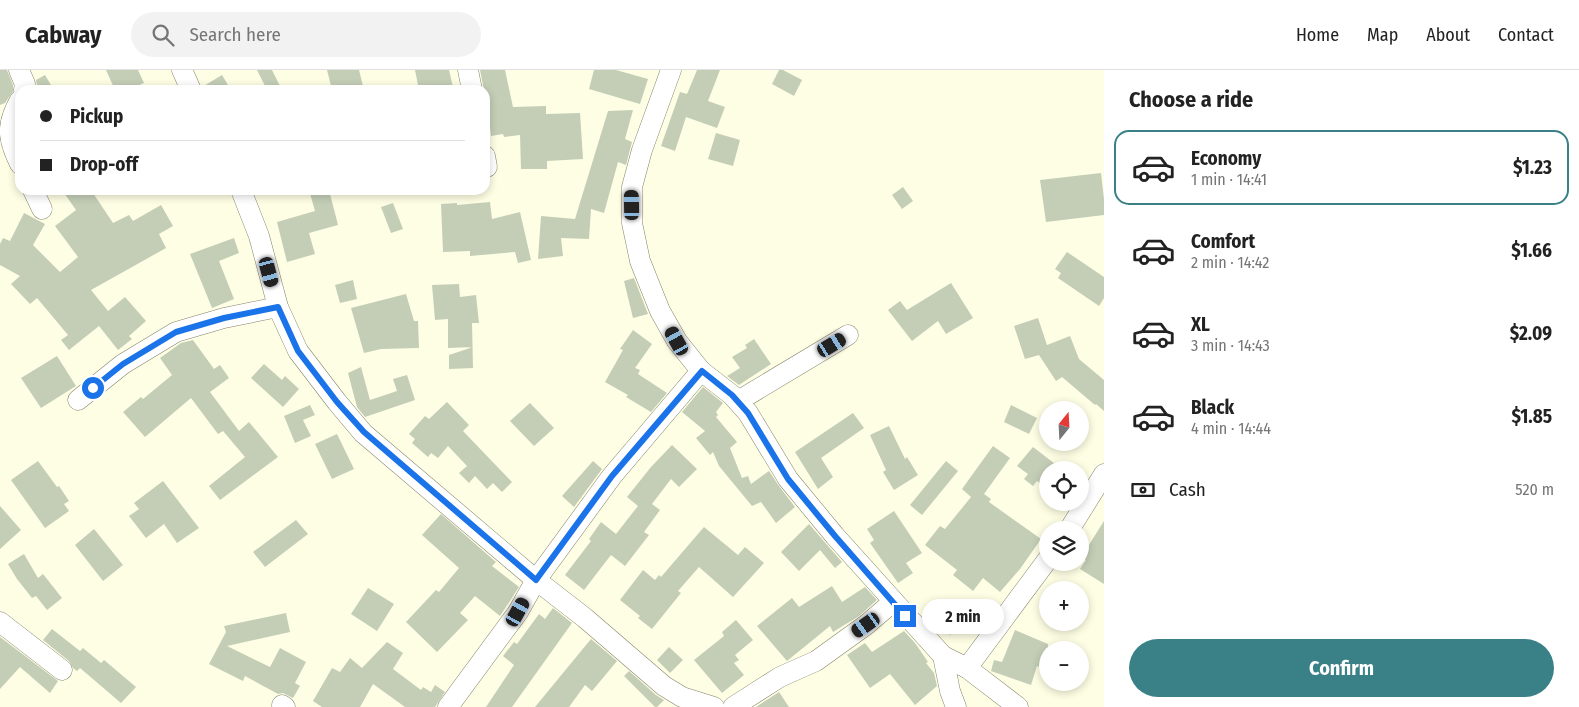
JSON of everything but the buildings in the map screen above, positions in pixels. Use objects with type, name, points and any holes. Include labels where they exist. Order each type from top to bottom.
[{"type":"street","points":[[19,70],[25,85]]},
{"type":"street","points":[[182,70],[189,85]]},
{"type":"street","points":[[468,70],[471,85]]},
{"type":"street","points":[[670,70],[642,150],[632,187],[632,223],[640,260],[660,311],[677,341],[702,371],[738,401],[748,413],[788,479],[893,602],[942,656],[967,668],[1018,707]]},
{"type":"street","points":[[15,109],[12,114],[9,131],[15,153]]},
{"type":"street","points":[[35,195],[42,209]]},
{"type":"street","points":[[243,195],[259,236],[278,307],[298,351],[337,402],[364,432],[536,580],[664,686],[682,696],[714,707]]},
{"type":"street","points":[[78,400],[123,364],[176,332],[224,318],[278,307]]},
{"type":"street","points":[[738,401],[848,335]]},
{"type":"street","points":[[448,707],[518,612],[536,580],[612,476],[702,371]]},
{"type":"street","points":[[1074,521],[1104,474]]},
{"type":"street","points":[[967,668],[1039,570]]},
{"type":"street","points":[[733,707],[780,677],[816,661],[866,625],[893,602]]},
{"type":"street","points":[[0,622],[62,670]]},
{"type":"street","points":[[942,656],[950,691],[956,707]]},
{"type":"route","points":[[93,388],[123,364],[176,332],[224,318],[278,307],[298,351],[337,402],[364,432],[536,580],[612,476],[702,371],[732,395],[748,413],[788,479],[905,616]]}]
